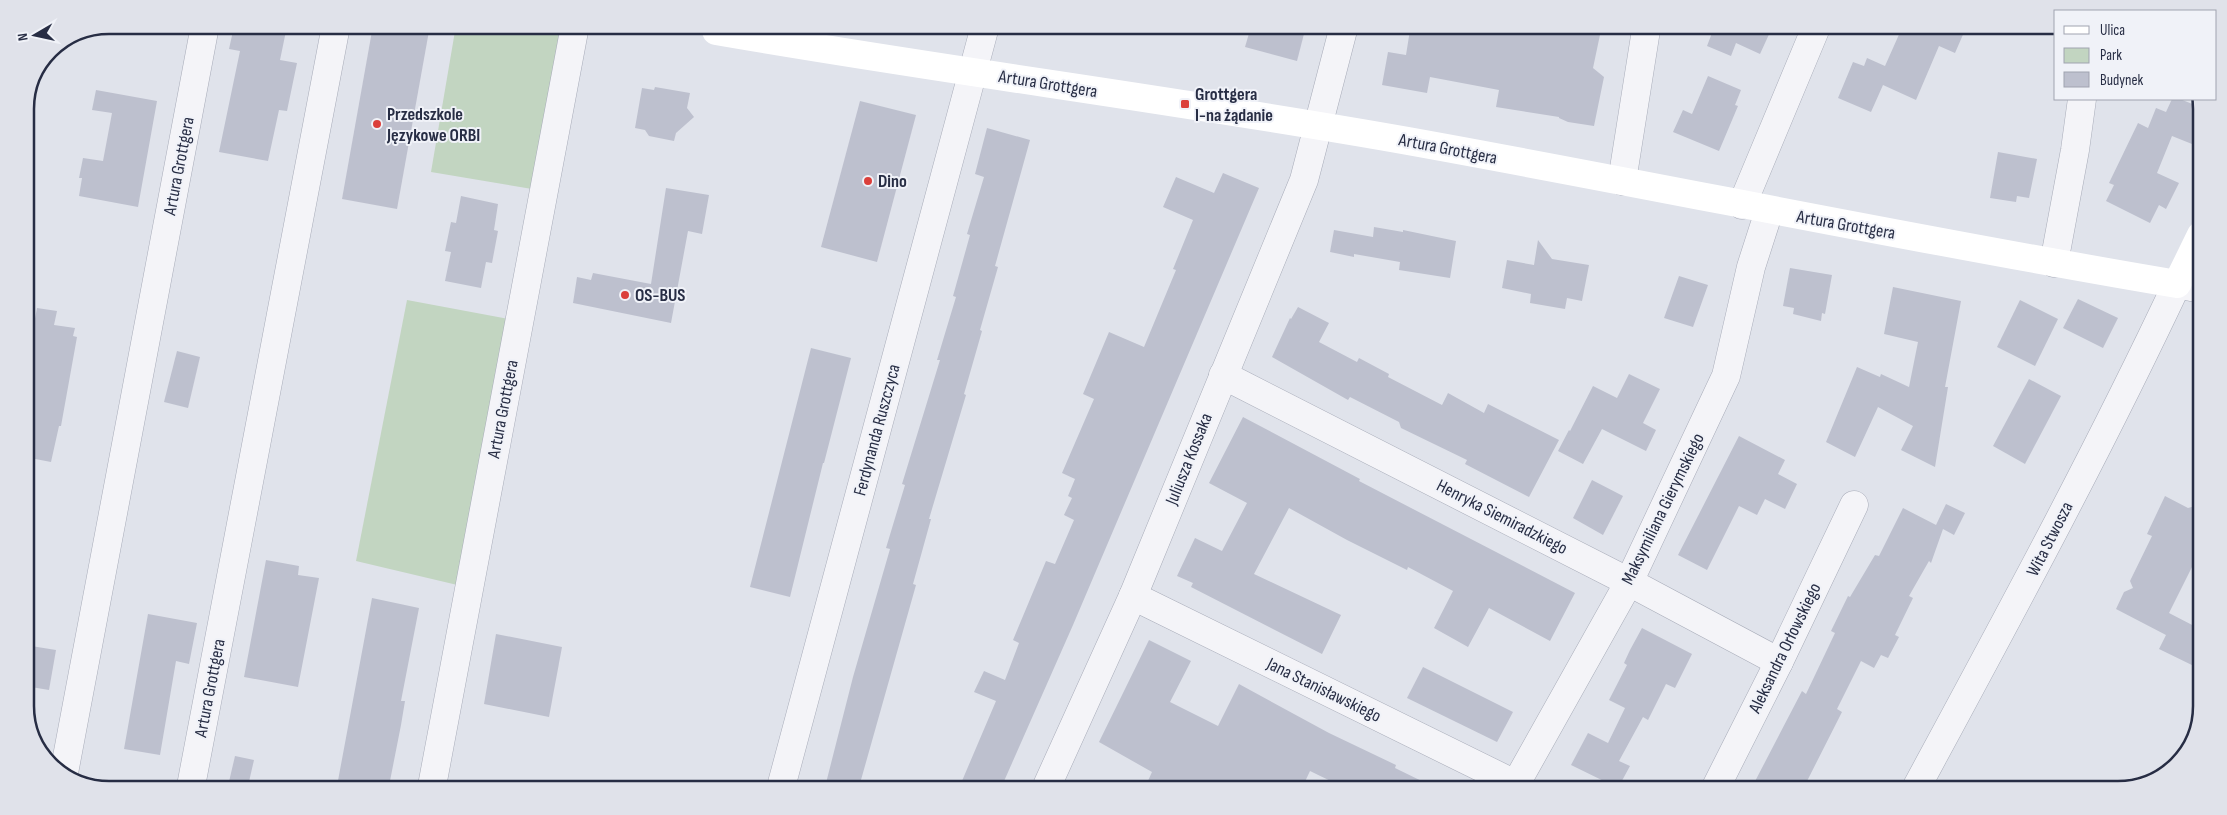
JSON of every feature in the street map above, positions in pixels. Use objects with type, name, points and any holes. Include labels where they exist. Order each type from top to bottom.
[{"type":"street","name":"Artura Grottgera","points":[[65,768],[203,34]]},
{"type":"street","name":"Artura Grottgera","points":[[192,781],[334,34]]},
{"type":"street","name":"Artura Grottgera","points":[[433,781],[573,34]]},
{"type":"street","name":"Artura Grottgera","points":[[744,34],[972,72],[1319,126],[1622,181],[1769,211],[2189,287]]},
{"type":"street","name":"Ferdynanda Ruszczyca","points":[[783,781],[983,34]]},
{"type":"street","name":"Juliusza Kossaka","points":[[1049,781],[1133,596],[1304,180],[1341,34]]},
{"type":"street","points":[[1622,181],[1645,34]]},
{"type":"street","points":[[1742,205],[1813,34]]},
{"type":"street","points":[[2054,263],[2076,150],[2082,100]]},
{"type":"street","name":"Maksymiliana Gierymskiego","points":[[1517,781],[1629,582],[1726,376],[1751,267],[1769,211]]},
{"type":"street","points":[[2189,287],[2193,269]]},
{"type":"street","name":"Wita Stwosza","points":[[1920,781],[2028,580],[2129,386],[2189,287]]},
{"type":"street","name":"Henryka Siemiradzkiego","points":[[1223,374],[1629,582],[1779,662]]},
{"type":"street","name":"Aleksandra Orłowskiego","points":[[1719,781],[1779,662],[1854,505]]},
{"type":"street","name":"Jana Stanisławskiego","points":[[1133,596],[1502,781]]},
{"type":"green space","points":[[454,34],[573,34],[544,191],[431,172]]},
{"type":"green space","points":[[407,300],[520,321],[470,588],[356,561]]},
{"type":"building","points":[[232,34],[285,34],[280,60],[297,63],[287,111],[279,110],[268,161],[219,152],[240,51],[229,49]]},
{"type":"building","name":"Przedszkole Językowe ORBI","points":[[371,34],[428,34],[397,209],[342,199]]},
{"type":"building","points":[[1249,34],[1304,34],[1297,61],[1245,47]]},
{"type":"building","points":[[1409,34],[1600,34],[1593,68],[1604,77],[1594,126],[1568,122],[1559,117],[1496,107],[1499,90],[1430,77],[1427,93],[1382,85],[1388,52],[1406,55]]},
{"type":"building","points":[[1712,34],[1769,34],[1760,54],[1736,43],[1731,56],[1707,46]]},
{"type":"building","points":[[1899,34],[1963,34],[1955,53],[1939,46],[1916,100],[1883,85],[1871,112],[1838,98],[1853,62],[1864,66],[1867,58],[1885,66]]},
{"type":"building","points":[[1708,76],[1741,90],[1735,105],[1738,106],[1719,151],[1673,132],[1683,110],[1692,114]]},
{"type":"building","points":[[655,87],[690,93],[687,108],[694,117],[676,133],[674,141],[649,136],[645,130],[635,128],[642,88],[654,90]]},
{"type":"building","points":[[96,90],[157,101],[138,207],[79,196],[82,178],[79,178],[83,158],[103,161],[112,113],[92,110]]},
{"type":"building","points":[[2172,100],[2182,100],[2193,104],[2193,144],[2172,136],[2157,173],[2179,183],[2166,209],[2159,205],[2150,223],[2106,201],[2114,185],[2109,183],[2138,123],[2148,128],[2156,108],[2166,112]]},
{"type":"building","name":"Dino","points":[[860,101],[916,115],[877,262],[821,247]]},
{"type":"building","points":[[987,128],[1030,140],[995,266],[998,267],[964,394],[966,395],[929,519],[931,519],[913,584],[916,585],[861,781],[827,781],[853,677],[890,549],[886,548],[905,485],[902,484],[940,360],[937,360],[956,297],[953,296],[970,235],[967,234],[984,177],[975,174]]},
{"type":"building","points":[[1998,152],[2037,159],[2029,198],[2017,196],[2016,202],[1990,198]]},
{"type":"building","points":[[1223,173],[1259,188],[1073,625],[1004,781],[962,781],[996,701],[974,692],[984,671],[1005,680],[1019,643],[1013,640],[1046,561],[1055,564],[1074,520],[1064,515],[1072,498],[1068,496],[1075,479],[1062,473],[1094,399],[1083,394],[1109,332],[1144,347],[1176,270],[1173,269],[1193,220],[1163,207],[1176,177],[1214,193]]},
{"type":"building","points":[[666,188],[709,195],[702,234],[688,231],[671,323],[573,303],[577,277],[591,280],[593,273],[651,284]]},
{"type":"building","points":[[461,196],[498,204],[494,230],[498,231],[492,263],[486,262],[481,288],[445,281],[451,252],[445,251],[451,222],[456,223]]},
{"type":"building","points":[[1374,227],[1403,232],[1403,230],[1456,241],[1450,278],[1399,270],[1400,262],[1354,254],[1354,257],[1330,252],[1334,230],[1373,237]]},
{"type":"building","points":[[1538,240],[1552,259],[1589,265],[1582,301],[1567,298],[1565,309],[1530,303],[1531,294],[1502,288],[1507,260],[1534,265]]},
{"type":"building","points":[[1790,268],[1832,275],[1825,314],[1822,313],[1821,321],[1793,314],[1794,308],[1783,306]]},
{"type":"building","points":[[1679,276],[1708,285],[1693,327],[1664,318]]},
{"type":"building","points":[[1893,287],[1961,301],[1945,387],[1948,387],[1935,467],[1901,450],[1913,426],[1878,407],[1855,457],[1826,442],[1857,367],[1880,377],[1881,374],[1909,387],[1918,342],[1884,334]]},
{"type":"building","points":[[2078,299],[2118,318],[2103,348],[2063,328]]},
{"type":"building","points":[[2020,300],[2058,319],[2035,366],[1997,347]]},
{"type":"building","points":[[1298,307],[1329,323],[1319,342],[1357,362],[1359,358],[1389,374],[1388,377],[1442,405],[1448,393],[1484,413],[1488,404],[1559,440],[1529,497],[1465,464],[1467,460],[1401,428],[1399,422],[1350,397],[1348,400],[1272,357],[1290,318]]},
{"type":"building","points":[[37,308],[57,311],[54,325],[75,328],[73,336],[77,337],[61,426],[59,426],[51,462],[34,459],[34,324]]},
{"type":"building","points":[[811,348],[851,358],[790,597],[750,587]]},
{"type":"building","points":[[177,351],[200,357],[188,408],[164,402]]},
{"type":"building","points":[[1629,374],[1660,389],[1643,423],[1656,430],[1646,451],[1602,429],[1583,464],[1558,451],[1593,386],[1617,398]]},
{"type":"building","points":[[2029,379],[2061,396],[2025,464],[1993,446]]},
{"type":"building","points":[[1243,417],[1360,479],[1359,481],[1575,593],[1550,641],[1489,608],[1468,647],[1434,628],[1453,591],[1408,567],[1407,570],[1347,540],[1289,508],[1254,574],[1341,615],[1322,654],[1191,587],[1193,583],[1177,576],[1195,538],[1222,551],[1247,503],[1209,483]]},
{"type":"building","points":[[1739,436],[1785,460],[1778,474],[1797,484],[1785,509],[1765,499],[1757,515],[1739,506],[1707,570],[1678,555]]},
{"type":"building","points":[[1592,480],[1623,496],[1603,535],[1573,518]]},
{"type":"building","points":[[2165,496],[2188,508],[2193,507],[2193,565],[2169,613],[2193,625],[2193,666],[2159,649],[2166,635],[2116,609],[2124,592],[2133,588],[2130,581],[2152,536],[2147,534]]},
{"type":"building","points":[[1946,504],[1965,513],[1954,535],[1943,529],[1931,563],[1929,561],[1909,596],[1913,598],[1895,635],[1899,637],[1888,658],[1881,655],[1874,668],[1861,661],[1837,709],[1842,712],[1807,781],[1755,781],[1802,691],[1806,694],[1835,633],[1831,631],[1848,596],[1850,597],[1875,555],[1879,556],[1903,508],[1936,525]]},
{"type":"building","points":[[266,560],[299,566],[298,575],[319,578],[298,687],[244,677]]},
{"type":"building","points":[[372,598],[419,608],[401,701],[405,701],[390,781],[338,781]]},
{"type":"building","points":[[148,614],[197,623],[189,664],[176,661],[160,755],[124,749]]},
{"type":"building","points":[[1642,628],[1692,654],[1675,688],[1666,684],[1648,720],[1643,717],[1619,761],[1630,766],[1622,781],[1604,781],[1571,765],[1588,733],[1608,743],[1625,708],[1609,700],[1627,665],[1624,663]]},
{"type":"building","points":[[496,634],[562,647],[549,717],[484,704]]},
{"type":"building","points":[[1149,640],[1191,661],[1170,702],[1218,726],[1239,684],[1329,733],[1396,765],[1395,768],[1422,781],[1331,781],[1310,771],[1305,781],[1148,781],[1152,772],[1099,742]]},
{"type":"building","points":[[34,646],[56,650],[49,690],[34,688]]},
{"type":"building","points":[[1423,667],[1513,712],[1497,742],[1407,698]]},
{"type":"building","points":[[235,756],[254,760],[249,781],[229,781]]},
{"type":"place","name":"Grottgera I-na żądanie","points":[[1185,104]]},
{"type":"place","name":"Przedszkole Językowe ORBI","points":[[377,124]]},
{"type":"place","name":"Dino","points":[[868,181]]},
{"type":"place","name":"OS-BUS","points":[[625,295]]}]
